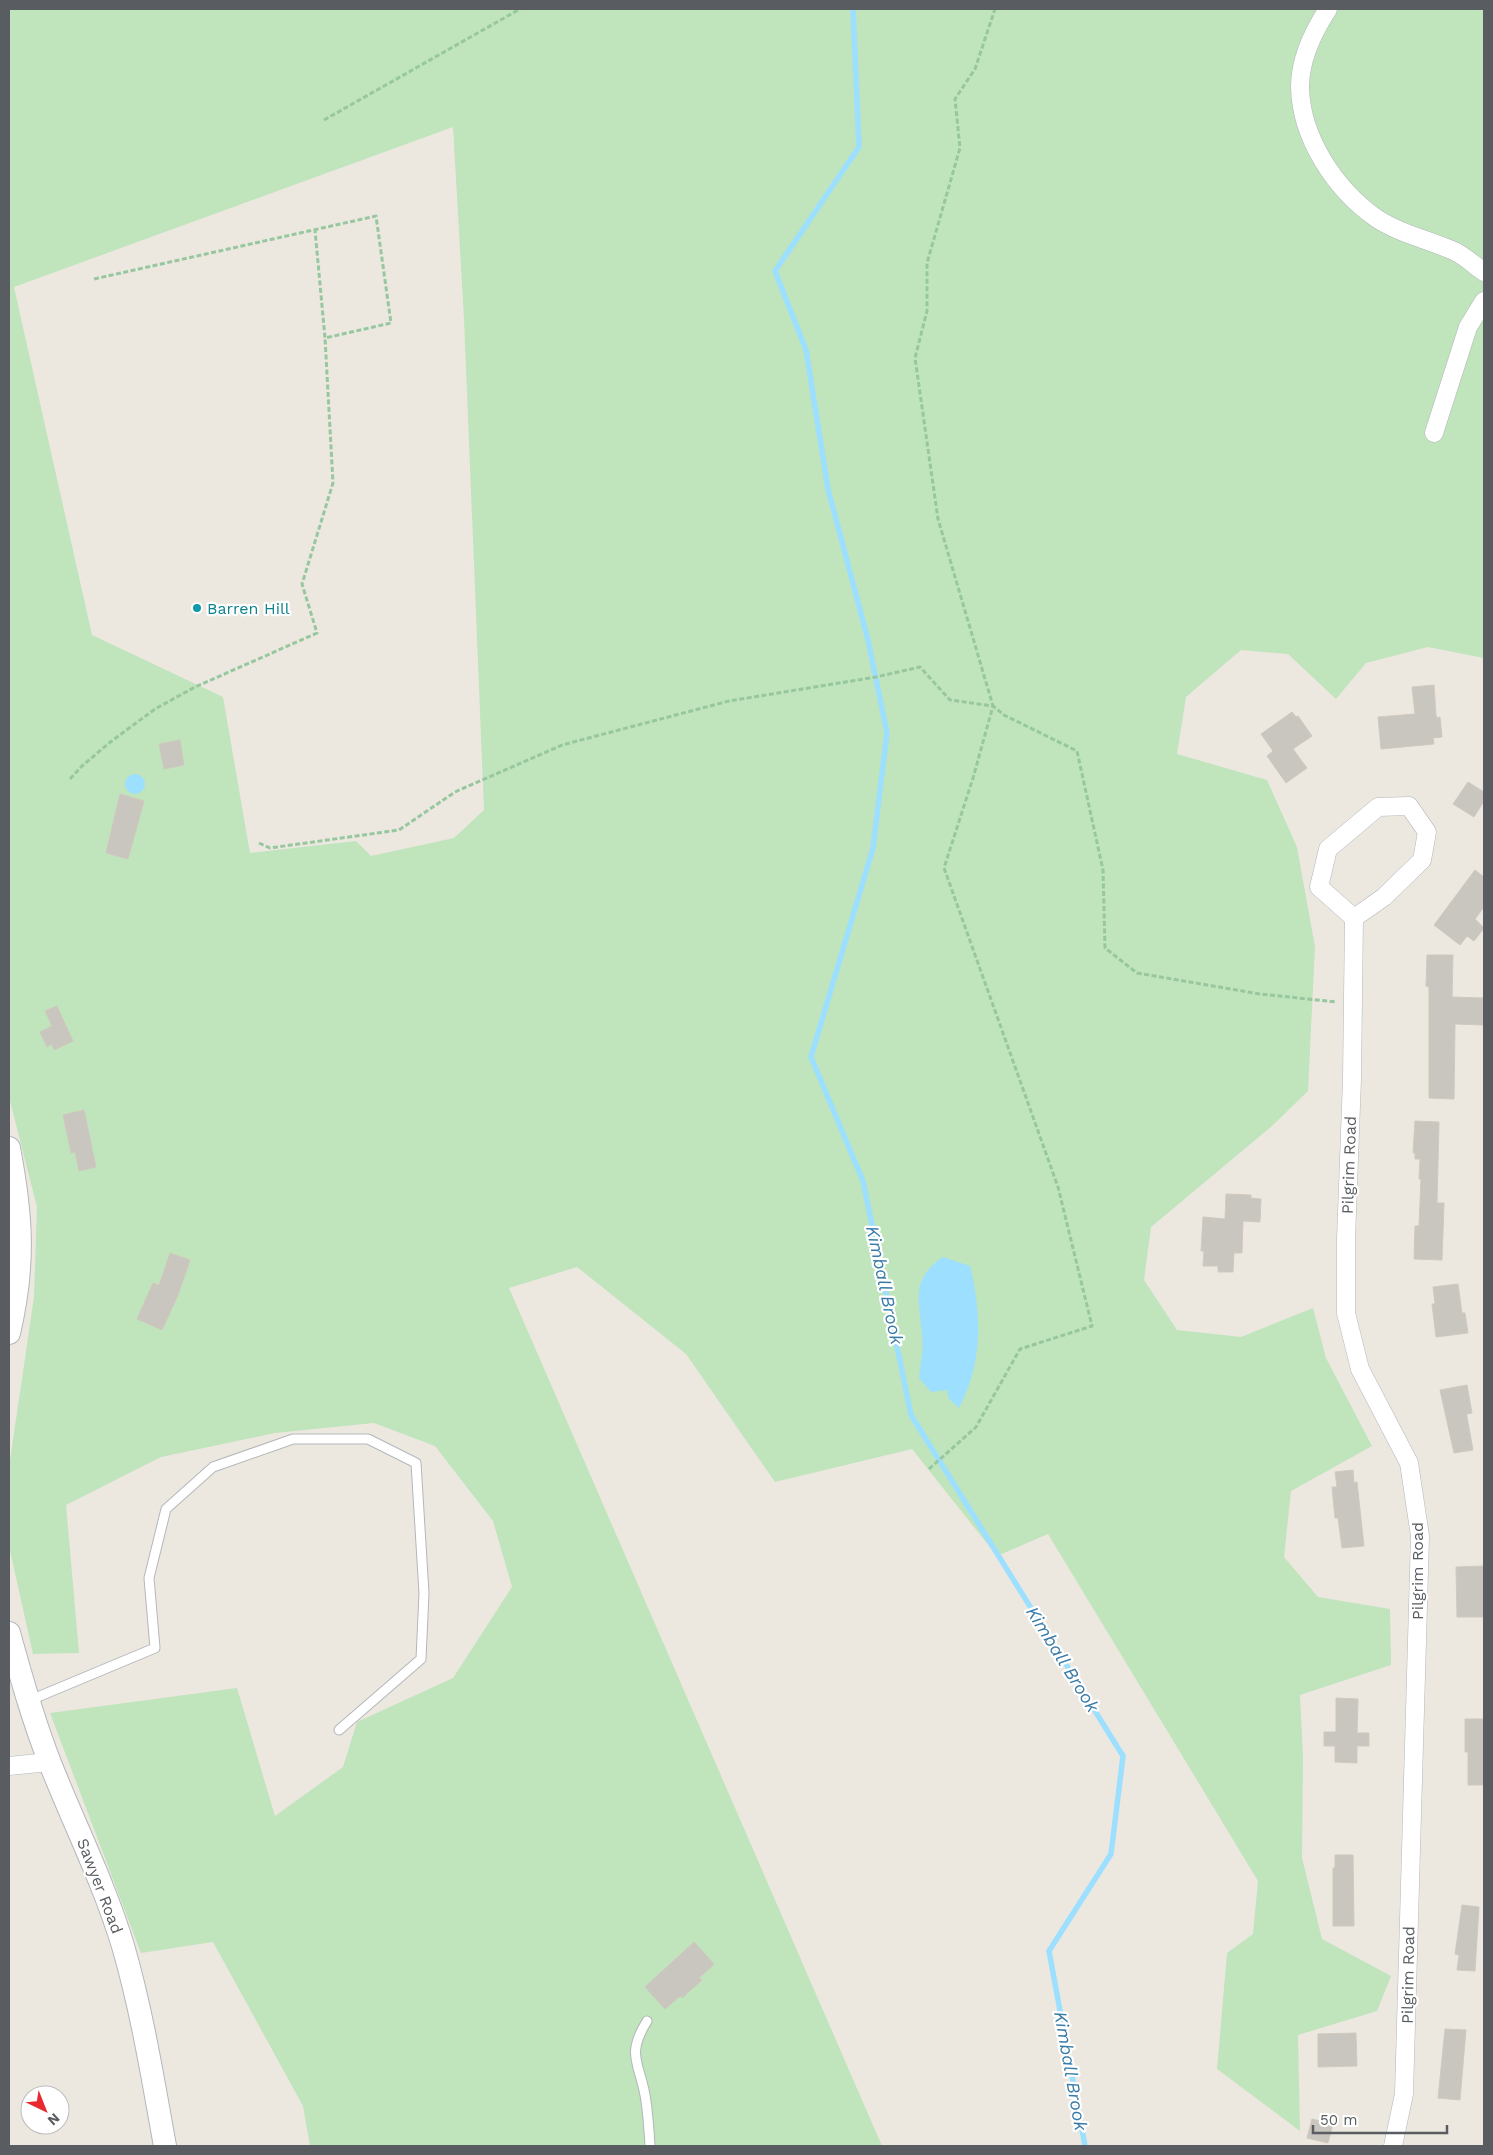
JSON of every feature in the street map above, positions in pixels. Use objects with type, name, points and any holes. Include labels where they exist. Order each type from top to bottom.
[{"type":"street","points":[[1328,9],[1315,29],[1304,58],[1300,87],[1305,119],[1315,146],[1328,169],[1353,198],[1375,217],[1391,227],[1458,253],[1484,272]]},
{"type":"street","points":[[1434,433],[1468,327],[1484,301]]},
{"type":"street","points":[[1409,806],[1427,832],[1422,860],[1384,897],[1354,918],[1319,888],[1328,849],[1378,807],[1409,806]]},
{"type":"street","name":"Pilgrim Road","points":[[1354,918],[1346,1313],[1360,1369],[1409,1463],[1420,1536],[1404,2094],[1393,2146]]},
{"type":"street","points":[[9,1148],[20,1216],[21,1253],[15,1307],[9,1333]]},
{"type":"street","name":"Sawyer Road","points":[[9,1633],[27,1701],[95,1870],[123,1946],[146,2044],[165,2146]]},
{"type":"street","points":[[9,1766],[50,1762]]},
{"type":"lane","points":[[27,1701],[155,1648],[149,1578],[166,1509],[213,1467],[294,1439],[368,1439],[416,1463],[424,1593],[420,1659],[339,1730]]},
{"type":"lane","points":[[647,2021],[639,2033],[634,2058],[646,2100],[650,2146]]},
{"type":"path","points":[[324,120],[520,9]]},
{"type":"path","points":[[929,1469],[976,1427],[1020,1349],[1092,1326],[1058,1187],[944,868],[973,778],[993,706],[938,519],[915,358],[927,310],[927,263],[960,148],[955,99],[975,68],[995,9]]},
{"type":"path","points":[[94,279],[376,216],[391,323],[325,338]]},
{"type":"path","points":[[70,779],[109,743],[155,709],[196,688],[317,633],[302,584],[333,483],[325,338],[315,230]]},
{"type":"path","points":[[259,843],[270,848],[399,830],[455,792],[562,745],[729,701],[876,677],[920,667],[950,700],[993,706],[1004,715],[1077,751],[1103,870],[1105,948],[1137,973],[1260,994],[1353,1003]]},
{"type":"green space","points":[[9,9],[1484,9],[1484,658],[1428,647],[1366,663],[1336,699],[1288,654],[1241,650],[1186,697],[1177,754],[1267,780],[1297,847],[1315,947],[1308,1091],[1272,1126],[1151,1227],[1144,1280],[1177,1330],[1241,1337],[1313,1308],[1326,1358],[1372,1446],[1291,1491],[1284,1557],[1318,1597],[1390,1609],[1391,1665],[1300,1695],[1303,1757],[1302,1858],[1322,1939],[1391,1976],[1377,2011],[1298,2035],[1300,2131],[1217,2069],[1227,1953],[1253,1934],[1258,1881],[1048,1534],[997,1556],[912,1449],[775,1482],[686,1354],[577,1267],[509,1288],[882,2146],[310,2146],[303,2106],[213,1942],[141,1953],[50,1713],[237,1688],[275,1816],[343,1767],[357,1722],[453,1678],[512,1587],[493,1521],[435,1446],[374,1423],[275,1433],[161,1457],[66,1505],[79,1653],[33,1654],[9,1546],[9,1467],[34,1297],[37,1207],[9,1097]],"holes":[[[453,127],[464,319],[484,810],[454,838],[371,856],[356,841],[250,853],[223,697],[92,635],[14,287]]]},
{"type":"water","points":[[135,774],[142,777],[145,784],[142,791],[135,794],[128,791],[125,784],[128,777]]},
{"type":"water","points":[[943,1257],[970,1266],[977,1302],[978,1338],[973,1374],[959,1408],[949,1399],[947,1390],[931,1392],[919,1378],[923,1347],[919,1292],[925,1274]]},
{"type":"building","points":[[1434,685],[1436,715],[1437,718],[1440,717],[1442,737],[1433,738],[1434,744],[1381,749],[1378,717],[1415,714],[1412,687]]},
{"type":"building","points":[[1292,712],[1296,717],[1298,716],[1312,736],[1293,749],[1307,768],[1286,783],[1267,756],[1273,751],[1261,734]]},
{"type":"building","points":[[180,740],[184,765],[164,769],[159,744]]},
{"type":"building","points":[[1468,782],[1484,792],[1484,801],[1474,817],[1453,804]]},
{"type":"building","points":[[120,794],[144,801],[128,859],[106,853]]},
{"type":"building","points":[[1475,870],[1484,877],[1484,907],[1475,919],[1484,928],[1474,941],[1467,936],[1460,945],[1434,925]]},
{"type":"building","points":[[1427,955],[1453,955],[1452,997],[1483,998],[1483,1025],[1455,1024],[1454,1099],[1429,1098],[1429,987],[1426,986]]},
{"type":"building","points":[[57,1006],[73,1041],[54,1050],[52,1044],[47,1047],[40,1032],[52,1026],[45,1011]]},
{"type":"building","points":[[84,1110],[96,1167],[79,1171],[75,1152],[71,1153],[63,1115]]},
{"type":"building","points":[[1415,1121],[1439,1122],[1437,1203],[1444,1203],[1442,1260],[1414,1259],[1415,1226],[1419,1226],[1421,1179],[1419,1179],[1420,1159],[1415,1159],[1415,1153],[1413,1153]]},
{"type":"building","points":[[1226,1194],[1251,1195],[1251,1198],[1261,1199],[1260,1222],[1243,1221],[1242,1253],[1234,1253],[1233,1272],[1218,1272],[1218,1266],[1203,1266],[1204,1251],[1201,1251],[1203,1217],[1225,1219]]},
{"type":"building","points":[[170,1253],[190,1260],[178,1295],[162,1330],[137,1319],[153,1283],[159,1285]]},
{"type":"building","points":[[1458,1284],[1462,1313],[1465,1313],[1468,1333],[1436,1337],[1432,1304],[1435,1304],[1433,1287]]},
{"type":"building","points":[[1467,1385],[1472,1413],[1467,1414],[1467,1417],[1473,1450],[1454,1453],[1440,1390]]},
{"type":"building","points":[[1353,1470],[1354,1483],[1357,1482],[1364,1546],[1342,1548],[1338,1518],[1335,1518],[1332,1487],[1337,1487],[1335,1472]]},
{"type":"building","points":[[1484,1566],[1484,1617],[1457,1617],[1456,1567]]},
{"type":"building","points":[[1336,1698],[1358,1699],[1357,1733],[1369,1733],[1369,1746],[1357,1746],[1357,1763],[1335,1762],[1335,1746],[1324,1746],[1324,1732],[1336,1732]]},
{"type":"building","points":[[1465,1719],[1484,1719],[1484,1785],[1468,1785]]},
{"type":"building","points":[[1335,1855],[1353,1855],[1354,1926],[1333,1926],[1333,1868],[1335,1868]]},
{"type":"building","points":[[1462,1905],[1479,1907],[1475,1971],[1457,1970],[1459,1955],[1455,1954]]},
{"type":"building","points":[[694,1942],[714,1964],[699,1978],[702,1980],[682,1998],[680,1996],[665,2009],[645,1987]]},
{"type":"building","points":[[1445,2029],[1466,2030],[1460,2100],[1438,2098]]},
{"type":"building","points":[[1356,2033],[1357,2066],[1318,2067],[1318,2034]]},
{"type":"building","points":[[1312,2119],[1333,2124],[1328,2143],[1307,2138]]},
{"type":"waterway","name":"Kimball Brook","points":[[853,9],[859,147],[775,271],[806,350],[828,489],[868,640],[887,733],[873,848],[811,1057],[863,1181],[911,1415],[1123,1756],[1111,1854],[1049,1951],[1085,2146]]},
{"type":"place","name":"Barren Hill","points":[[197,608]]}]
